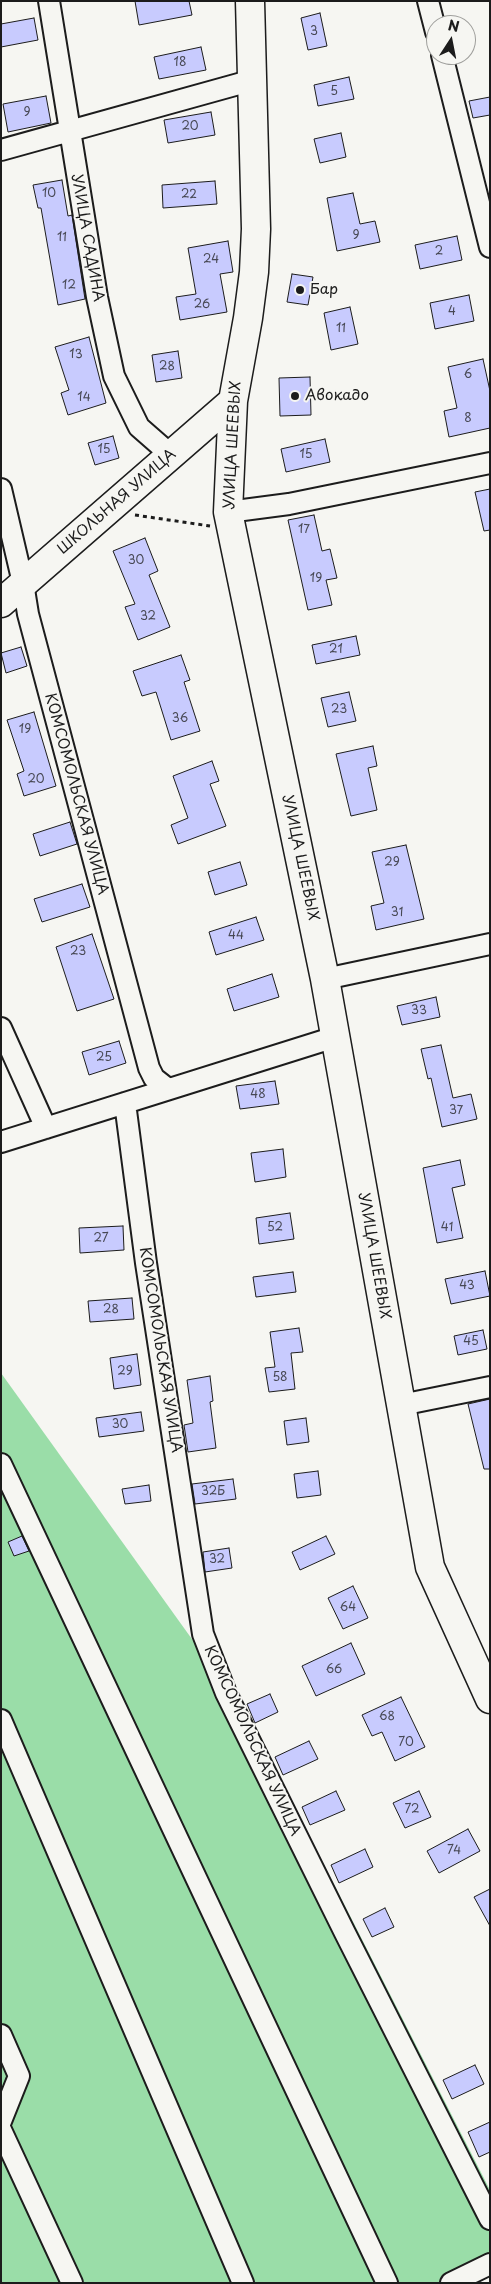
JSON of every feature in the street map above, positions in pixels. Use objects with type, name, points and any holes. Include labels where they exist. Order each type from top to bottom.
[{"type":"main road","name":"УЛИЦА ШЕЕВЫХ","points":[[250,1],[256,174],[254,272],[233,401],[230,521],[325,979],[430,1567],[490,1699]]},
{"type":"main road","name":"ШКОЛЬНАЯ УЛИЦА","points":[[1,603],[233,401]]},
{"type":"street","name":"УЛИЦА САДИНА","points":[[49,1],[96,297],[114,376],[139,427],[171,455]]},
{"type":"street","points":[[428,1],[432,15]]},
{"type":"street","points":[[444,65],[490,247]]},
{"type":"street","points":[[1,150],[253,80]]},
{"type":"street","points":[[230,521],[289,504],[490,463]]},
{"type":"street","name":"КОМСОМОЛЬСКАЯ УЛИЦА","points":[[1,489],[23,583],[28,614],[149,1068],[154,1078],[168,1090]]},
{"type":"street","points":[[325,979],[490,944]]},
{"type":"street","points":[[1,1028],[46,1128]]},
{"type":"street","points":[[1,1142],[335,1037]]},
{"type":"street","name":"КОМСОМОЛЬСКАЯ УЛИЦА","points":[[124,1103],[146,1263],[203,1634],[226,1693],[274,1791],[490,2219]]},
{"type":"street","points":[[401,1405],[490,1387]]},
{"type":"street","points":[[1,1464],[387,2283]]},
{"type":"street","points":[[1,1720],[243,2283]]},
{"type":"street","points":[[1,2035],[19,2076],[1,2121]]},
{"type":"street","points":[[1,2130],[72,2283]]},
{"type":"street","points":[[451,2283],[490,2264]]},
{"type":"path","points":[[107,511],[230,521]]},
{"type":"green space","points":[[1,1373],[250,1720],[490,2190],[490,2257],[446,2283],[1,2283]]},
{"type":"building","points":[[135,1],[189,1],[192,15],[139,25]]},
{"type":"building","points":[[320,13],[327,46],[308,50],[301,18]]},
{"type":"building","points":[[34,18],[38,40],[1,47],[1,24]]},
{"type":"building","points":[[201,47],[206,70],[159,79],[154,57]]},
{"type":"building","points":[[349,77],[354,99],[318,106],[314,85]]},
{"type":"building","points":[[46,96],[51,123],[8,132],[3,104]]},
{"type":"building","points":[[490,97],[490,115],[473,118],[469,101]]},
{"type":"building","points":[[211,112],[215,135],[168,143],[164,120]]},
{"type":"building","points":[[341,133],[346,157],[320,163],[314,139]]},
{"type":"building","points":[[62,180],[68,216],[72,215],[85,299],[58,305],[41,208],[38,208],[33,185]]},
{"type":"building","points":[[215,181],[217,204],[163,208],[162,185]]},
{"type":"building","points":[[353,193],[360,224],[375,221],[380,242],[337,251],[327,198]]},
{"type":"building","points":[[457,236],[462,260],[420,269],[415,245]]},
{"type":"building","points":[[228,241],[233,272],[220,274],[227,312],[180,320],[176,297],[196,294],[188,248]]},
{"type":"building","name":"Бар","points":[[292,274],[313,277],[308,305],[287,302]]},
{"type":"building","points":[[469,295],[474,321],[435,329],[430,303]]},
{"type":"building","points":[[350,307],[358,344],[331,350],[324,313]]},
{"type":"building","points":[[89,337],[106,403],[68,415],[61,393],[69,390],[55,347]]},
{"type":"building","points":[[178,351],[182,378],[156,382],[152,355]]},
{"type":"building","points":[[483,359],[490,391],[490,428],[449,437],[444,411],[457,408],[448,367]]},
{"type":"building","name":"Авокадо","points":[[310,377],[311,415],[280,416],[279,378]]},
{"type":"building","points":[[113,436],[119,458],[95,465],[88,443]]},
{"type":"building","points":[[325,439],[330,462],[286,472],[281,449]]},
{"type":"building","points":[[490,489],[490,530],[484,531],[475,492]]},
{"type":"building","points":[[314,515],[322,551],[330,549],[337,578],[326,580],[332,605],[308,610],[288,520]]},
{"type":"building","points":[[145,538],[158,571],[149,575],[170,627],[138,640],[125,607],[135,604],[113,551]]},
{"type":"building","points":[[356,636],[360,655],[316,664],[312,645]]},
{"type":"building","points":[[21,647],[27,666],[6,673],[1,653]]},
{"type":"building","points":[[181,655],[190,680],[184,682],[200,731],[171,740],[156,692],[142,696],[133,671]]},
{"type":"building","points":[[349,692],[356,721],[328,727],[321,698]]},
{"type":"building","points":[[34,712],[56,786],[24,796],[17,774],[24,771],[7,720]]},
{"type":"building","points":[[373,746],[377,766],[368,768],[377,810],[351,816],[336,754]]},
{"type":"building","points":[[212,761],[219,781],[210,784],[226,826],[178,844],[171,825],[188,818],[173,776]]},
{"type":"building","points":[[70,822],[77,844],[40,856],[33,834]]},
{"type":"building","points":[[406,845],[424,919],[376,930],[371,906],[384,903],[372,852]]},
{"type":"building","points":[[240,862],[247,885],[215,895],[208,872]]},
{"type":"building","points":[[82,884],[90,907],[42,922],[34,899]]},
{"type":"building","points":[[256,917],[264,940],[216,955],[209,932]]},
{"type":"building","points":[[92,934],[114,999],[77,1011],[56,947]]},
{"type":"building","points":[[272,974],[279,997],[234,1011],[227,989]]},
{"type":"building","points":[[436,997],[440,1017],[402,1025],[397,1006]]},
{"type":"building","points":[[119,1041],[126,1063],[89,1075],[82,1052]]},
{"type":"building","points":[[441,1045],[453,1098],[471,1094],[477,1119],[442,1127],[431,1078],[428,1079],[421,1049]]},
{"type":"building","points":[[275,1081],[279,1104],[240,1109],[236,1086]]},
{"type":"building","points":[[283,1149],[286,1177],[255,1182],[251,1153]]},
{"type":"building","points":[[460,1160],[465,1185],[452,1188],[463,1238],[437,1243],[423,1168]]},
{"type":"building","points":[[290,1213],[294,1239],[259,1244],[256,1218]]},
{"type":"building","points":[[123,1226],[124,1250],[80,1253],[79,1228]]},
{"type":"building","points":[[485,1271],[490,1296],[451,1304],[445,1279]]},
{"type":"building","points":[[293,1272],[296,1292],[256,1297],[253,1277]]},
{"type":"building","points":[[132,1298],[134,1319],[90,1322],[88,1301]]},
{"type":"building","points":[[299,1328],[303,1352],[291,1353],[295,1389],[269,1392],[265,1368],[275,1367],[270,1332]]},
{"type":"building","points":[[483,1330],[487,1349],[458,1355],[454,1336]]},
{"type":"building","points":[[137,1354],[141,1385],[114,1389],[110,1358]]},
{"type":"building","points":[[210,1376],[213,1401],[210,1402],[216,1448],[188,1452],[184,1425],[193,1423],[187,1380]]},
{"type":"building","points":[[490,1399],[490,1469],[484,1469],[468,1404]]},
{"type":"building","points":[[141,1412],[144,1431],[99,1437],[96,1418]]},
{"type":"building","points":[[306,1418],[309,1442],[287,1445],[284,1421]]},
{"type":"building","points":[[318,1471],[321,1495],[297,1498],[294,1474]]},
{"type":"building","points":[[233,1479],[236,1499],[195,1504],[192,1484]]},
{"type":"building","points":[[149,1485],[151,1501],[125,1504],[122,1489]]},
{"type":"building","points":[[22,1536],[29,1551],[14,1556],[8,1542]]},
{"type":"building","points":[[326,1536],[335,1554],[300,1570],[292,1552]]},
{"type":"building","points":[[229,1548],[232,1568],[205,1572],[203,1552]]},
{"type":"building","points":[[353,1586],[368,1618],[343,1629],[328,1598]]},
{"type":"building","points":[[351,1643],[365,1674],[316,1696],[302,1666]]},
{"type":"building","points":[[270,1694],[278,1712],[255,1723],[247,1704]]},
{"type":"building","points":[[401,1697],[425,1747],[395,1761],[382,1732],[372,1736],[362,1715]]},
{"type":"building","points":[[309,1741],[318,1759],[283,1775],[275,1757]]},
{"type":"building","points":[[336,1791],[345,1810],[310,1825],[302,1807]]},
{"type":"building","points":[[419,1791],[431,1817],[405,1828],[393,1803]]},
{"type":"building","points":[[468,1829],[480,1851],[439,1873],[427,1851]]},
{"type":"building","points":[[365,1849],[373,1867],[339,1883],[331,1865]]},
{"type":"building","points":[[490,1889],[490,1926],[474,1897]]},
{"type":"building","points":[[385,1908],[394,1927],[372,1937],[363,1919]]},
{"type":"building","points":[[475,2065],[484,2084],[452,2099],[443,2080]]},
{"type":"building","points":[[490,2122],[490,2152],[479,2157],[468,2132]]},
{"type":"place","name":"Бар","points":[[300,290]]},
{"type":"place","name":"Авокадо","points":[[295,396]]}]
